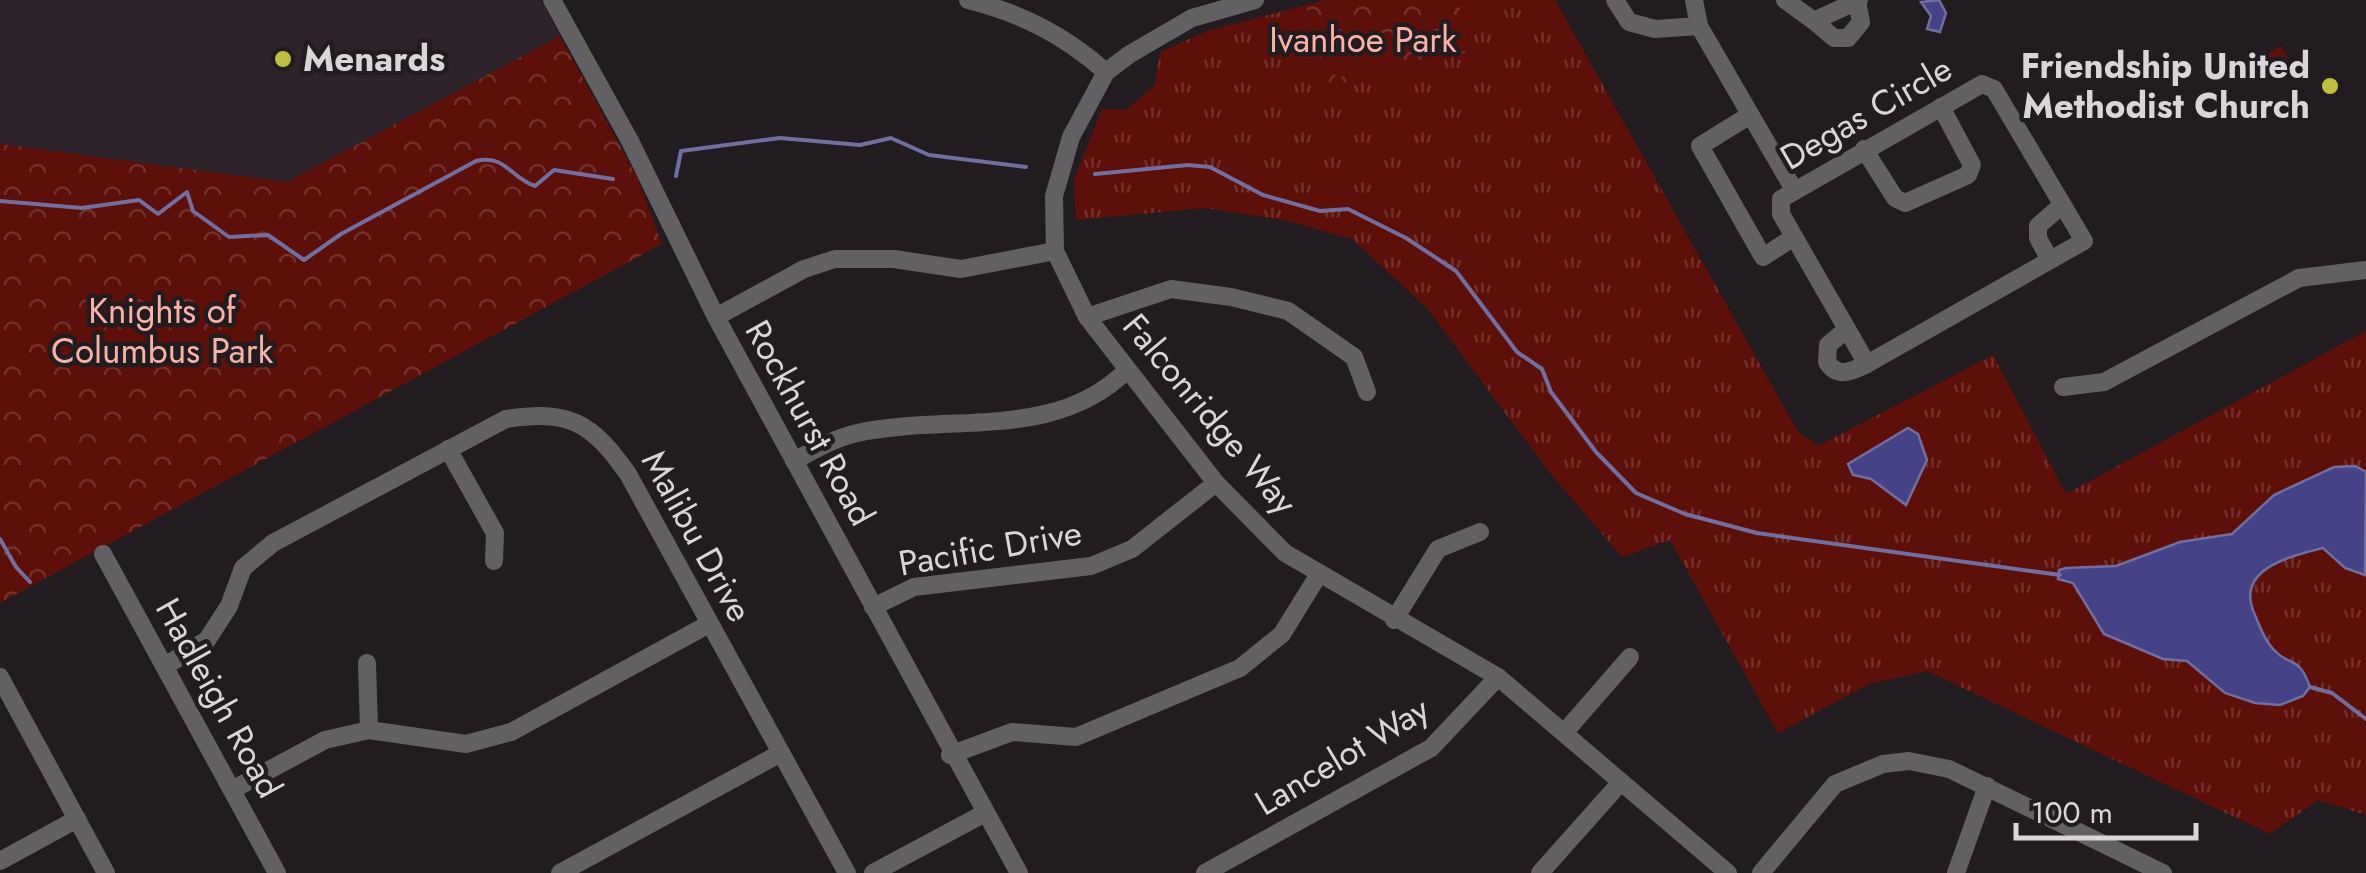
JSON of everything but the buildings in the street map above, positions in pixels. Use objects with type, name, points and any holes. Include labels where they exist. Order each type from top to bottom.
[{"type":"street","name":"Rockhurst Road","points":[[552,0],[630,141],[716,317],[950,754],[1019,873]]},
{"type":"street","points":[[968,0],[1010,5],[1077,46],[1106,72]]},
{"type":"street","name":"Falconridge Way","points":[[1255,0],[1192,18],[1106,72],[1071,137],[1054,196],[1055,251],[1087,318],[1216,483],[1285,553],[1498,678],[1728,873]]},
{"type":"street","points":[[1615,0],[1629,22],[1655,29],[1699,26]]},
{"type":"street","points":[[1694,0],[1699,26],[1793,188]]},
{"type":"street","points":[[1785,0],[1834,38],[1848,38],[1861,22],[1858,0],[1814,21]]},
{"type":"street","name":"Degas Circle","points":[[1982,84],[1994,89],[2084,241],[1867,364],[1781,214],[1782,199],[1793,188],[1941,107],[1982,84]]},
{"type":"street","points":[[1864,150],[1894,198],[1905,203],[1968,175],[1972,166],[1941,107]]},
{"type":"street","points":[[1750,115],[1700,146],[1764,257],[1794,237]]},
{"type":"street","points":[[2050,260],[2038,238],[2038,226],[2062,205]]},
{"type":"street","points":[[716,317],[804,269],[834,259],[894,259],[960,269],[1055,251]]},
{"type":"street","points":[[2063,387],[2104,382],[2299,278],[2366,270]]},
{"type":"street","points":[[1087,318],[1171,289],[1231,297],[1288,312],[1354,357],[1368,392]]},
{"type":"street","points":[[1847,329],[1828,344],[1826,362],[1840,373],[1867,364]]},
{"type":"street","points":[[794,461],[856,433],[1054,415],[1090,401],[1126,370]]},
{"type":"street","name":"Malibu Drive","points":[[165,666],[207,640],[230,606],[243,568],[273,543],[506,419],[542,414],[568,418],[600,436],[628,474],[847,873]]},
{"type":"street","points":[[448,450],[495,533],[494,561]]},
{"type":"street","name":"Pacific Drive","points":[[874,607],[914,587],[1091,566],[1132,549],[1216,483]]},
{"type":"street","points":[[1394,620],[1438,549],[1480,532]]},
{"type":"street","name":"Hadleigh Road","points":[[103,554],[277,873]]},
{"type":"street","points":[[950,754],[1012,732],[1076,737],[1240,668],[1282,634],[1319,574]]},
{"type":"street","points":[[232,790],[325,740],[369,730],[466,744],[511,732],[709,624]]},
{"type":"street","points":[[1564,733],[1630,657]]},
{"type":"street","points":[[367,663],[369,730]]},
{"type":"street","name":"Lancelot Way","points":[[1209,872],[1430,748],[1498,678]]},
{"type":"street","points":[[2,687],[106,873]]},
{"type":"street","points":[[560,873],[781,753]]},
{"type":"street","points":[[1760,873],[1835,784],[1883,764],[1928,762],[1987,786],[2163,873]]},
{"type":"street","points":[[1540,873],[1620,782]]},
{"type":"street","points":[[1956,873],[1987,786]]},
{"type":"street","points":[[873,873],[985,813]]},
{"type":"street","points":[[0,861],[77,820]]},
{"type":"shaded area","points":[[0,0],[541,0],[560,36],[287,182],[0,144]]},
{"type":"shaded area","points":[[1939,0],[1946,13],[1940,32],[1927,29],[1931,16],[1921,2]]},
{"type":"shaded area","points":[[1908,428],[1918,434],[1927,460],[1906,505],[1871,479],[1853,475],[1848,464]]},
{"type":"shaded area","points":[[2355,466],[2366,472],[2365,575],[2345,568],[2323,548],[2280,561],[2258,576],[2252,587],[2250,600],[2265,638],[2280,655],[2298,666],[2310,687],[2303,696],[2280,705],[2255,703],[2225,693],[2187,661],[2163,659],[2104,634],[2073,583],[2058,579],[2059,570],[2066,568],[2116,566],[2180,542],[2232,534],[2274,495],[2334,467]]},
{"type":"green space","name":"Ivanhoe Park","points":[[1324,0],[1458,0],[1472,51],[1329,90],[1306,5]]},
{"type":"green space","points":[[1458,0],[1555,0],[1798,432],[1818,446],[1993,355],[2066,494],[2366,331],[2366,815],[2318,800],[2270,834],[1927,671],[1869,684],[1778,733],[1670,540],[1622,557],[1549,472],[1428,309],[1352,239],[1283,220],[1206,208],[1076,220],[1074,179],[1102,109],[1126,110],[1155,85],[1160,52],[1210,30],[1306,5],[1329,89],[1472,51]]},
{"type":"green space","points":[[1368,24],[1373,44],[1331,54],[1326,35]]},
{"type":"green space","name":"Knights of Columbus Park","points":[[560,36],[638,179],[662,244],[0,603],[0,144],[287,182]]},
{"type":"green space","points":[[2281,46],[2293,67],[2267,81],[2256,60]]},
{"type":"green space","points":[[1373,48],[1378,67],[1336,78],[1331,58]]},
{"type":"waterway","points":[[676,176],[681,151],[780,138],[860,145],[891,138],[929,155],[1026,167]]},
{"type":"waterway","points":[[0,201],[82,208],[139,200],[158,214],[187,192],[193,211],[229,237],[268,235],[304,260],[341,234],[476,161],[494,161],[535,186],[554,170],[613,179]]},
{"type":"waterway","points":[[1095,174],[1188,165],[1210,167],[1263,195],[1320,211],[1348,209],[1406,238],[1456,271],[1517,352],[1542,369],[1551,392],[1596,452],[1636,493],[1685,514],[1757,533],[2060,575]]},
{"type":"waterway","points":[[0,539],[30,582]]},
{"type":"waterway","points":[[2310,687],[2332,693],[2366,719]]},
{"type":"place","name":"Menards","points":[[283,59]]},
{"type":"place","name":"Friendship United Methodist Church","points":[[2330,86]]}]
